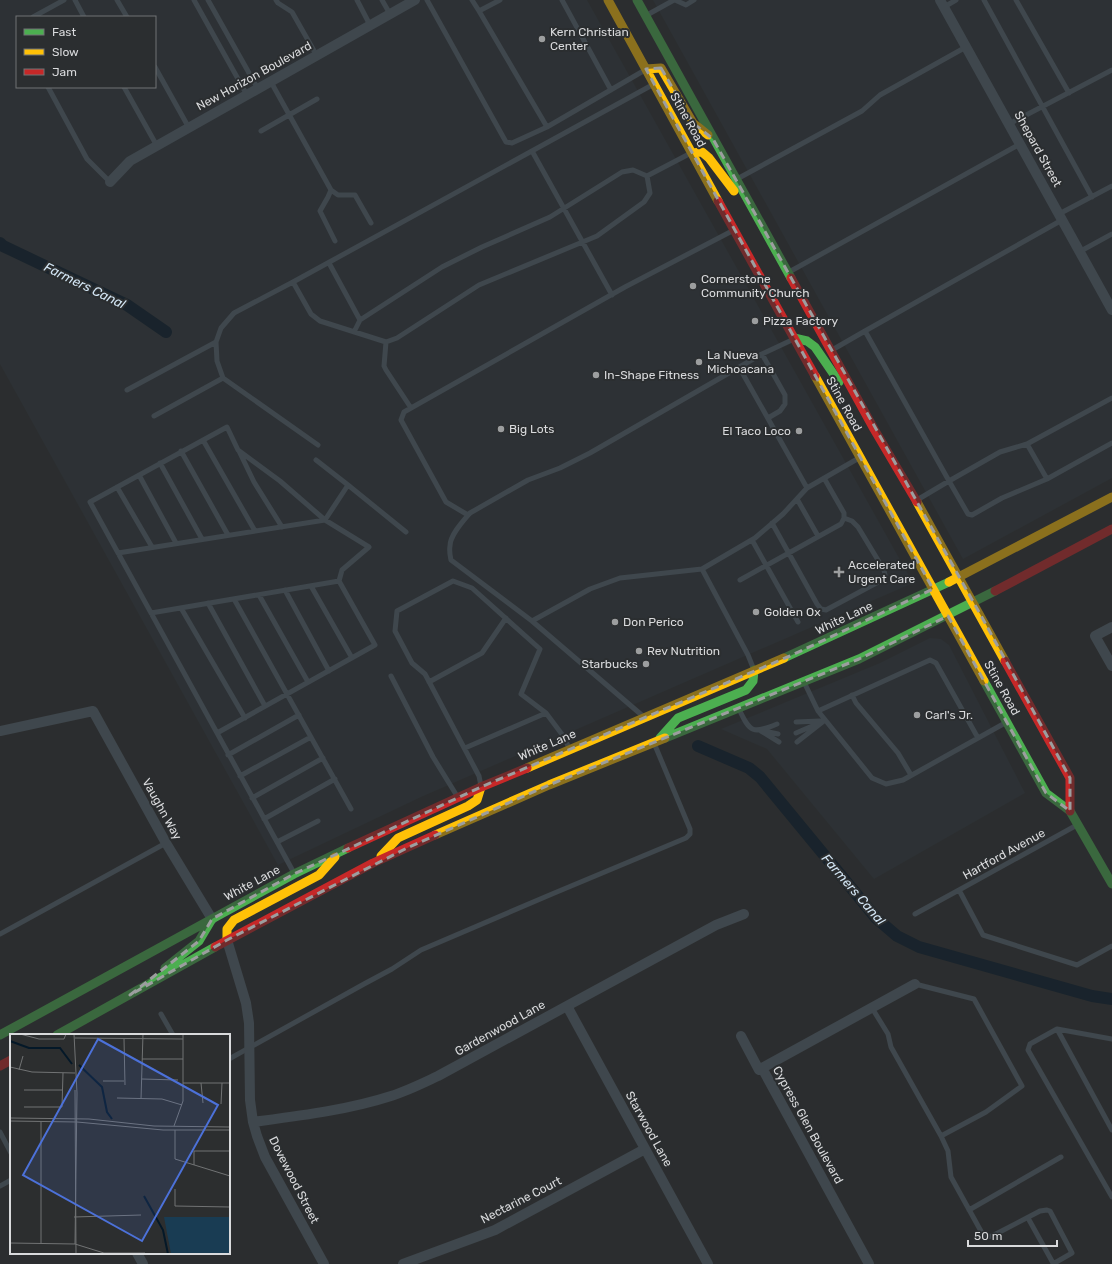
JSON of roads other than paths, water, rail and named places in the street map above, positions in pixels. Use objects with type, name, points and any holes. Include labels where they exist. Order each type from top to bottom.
[{"type":"main road","name":"Stine Road","points":[[608,0],[1046,793],[1070,811],[1112,884]]},
{"type":"main road","name":"Stine Road","points":[[637,0],[713,139],[732,182],[768,236],[874,429],[974,603],[1070,778],[1070,811]]},
{"type":"main road","points":[[646,69],[660,68],[693,124],[713,139]]},
{"type":"main road","points":[[692,153],[702,152],[732,182]]},
{"type":"main road","points":[[794,338],[807,341],[814,347],[874,429]]},
{"type":"main road","name":"White Lane","points":[[0,1035],[294,874],[481,786],[840,633],[959,577],[1112,496]]},
{"type":"main road","points":[[59,1034],[227,940],[374,864],[501,805],[859,659],[974,603],[1112,529]]},
{"type":"main road","points":[[656,741],[678,718],[746,690],[753,681],[754,670]]},
{"type":"main road","points":[[374,864],[398,838],[468,806],[477,800],[481,786]]},
{"type":"main road","points":[[227,940],[226,933],[228,926],[234,920],[319,875],[339,853]]},
{"type":"main road","points":[[130,995],[199,941],[212,919]]},
{"type":"main road","points":[[0,1066],[10,1061]]},
{"type":"street","name":"New Horizon Boulevard","points":[[110,182],[130,161],[415,0]]},
{"type":"street","name":"Shepard Street","points":[[942,3],[1112,310]]},
{"type":"street","points":[[1112,626],[1095,636],[1112,666]]},
{"type":"street","name":"Vaughn Way","points":[[0,731],[93,711],[166,843],[212,919]]},
{"type":"street","name":"Gardenwood Lane","points":[[253,1122],[301,1116],[338,1109],[390,1096],[417,1086],[716,925],[744,914]]},
{"type":"street","name":"Dovewood Street","points":[[227,940],[246,1003],[249,1022],[250,1100],[253,1122],[257,1136],[265,1157],[324,1264]]},
{"type":"street","name":"Cypress Glen Boulevard","points":[[869,1264],[762,1068],[915,984]]},
{"type":"street","name":"Starwood Lane","points":[[567,1006],[708,1264]]},
{"type":"street","points":[[741,1036],[759,1070],[762,1068]]},
{"type":"street","name":"Nectarine Court","points":[[403,1264],[494,1230],[645,1149]]},
{"type":"street","points":[[138,1254],[143,1264]]},
{"type":"lane","points":[[35,16],[64,0]]},
{"type":"lane","points":[[75,0],[83,16]]},
{"type":"lane","points":[[117,0],[126,16]]},
{"type":"lane","points":[[194,0],[247,95]]},
{"type":"lane","points":[[208,0],[258,89]]},
{"type":"lane","points":[[276,0],[292,12],[317,56]]},
{"type":"lane","points":[[357,0],[370,25]]},
{"type":"lane","points":[[382,0],[390,14]]},
{"type":"lane","points":[[426,0],[506,142],[512,144],[547,127],[646,69]]},
{"type":"lane","points":[[472,0],[547,127]]},
{"type":"lane","points":[[479,11],[500,0]]},
{"type":"lane","points":[[562,0],[611,90]]},
{"type":"lane","points":[[645,16],[675,0],[686,5],[694,0]]},
{"type":"lane","points":[[942,3],[956,0]]},
{"type":"lane","points":[[984,0],[1092,197]]},
{"type":"lane","points":[[1016,0],[1069,93]]},
{"type":"lane","points":[[732,182],[862,111],[880,95],[966,47]]},
{"type":"lane","points":[[156,69],[189,128]]},
{"type":"lane","points":[[1009,124],[1112,70]]},
{"type":"lane","points":[[271,82],[330,190],[338,195],[355,195],[371,222]]},
{"type":"lane","points":[[318,445],[223,378],[217,361],[216,342],[221,328],[234,313],[329,263],[654,84]]},
{"type":"lane","points":[[49,88],[87,159],[110,182]]},
{"type":"lane","points":[[125,88],[156,146]]},
{"type":"lane","points":[[261,131],[317,99]]},
{"type":"lane","points":[[788,273],[1020,144]]},
{"type":"lane","points":[[532,151],[612,295]]},
{"type":"lane","points":[[647,176],[692,153]]},
{"type":"lane","points":[[354,332],[360,320],[442,267],[482,247],[550,217],[622,172],[633,170],[647,176]]},
{"type":"lane","points":[[293,282],[311,314],[320,321],[386,342],[397,338],[479,285],[597,236],[644,202],[650,193],[647,176]]},
{"type":"lane","points":[[820,356],[1112,186]]},
{"type":"lane","points":[[330,190],[328,198],[320,211],[336,241]]},
{"type":"lane","points":[[468,515],[446,502],[401,420],[404,412],[612,295],[734,230]]},
{"type":"lane","points":[[1079,252],[1112,234]]},
{"type":"lane","points":[[329,263],[360,320]]},
{"type":"lane","points":[[865,331],[949,481],[970,515],[1002,498],[1047,479],[1112,443]]},
{"type":"lane","points":[[645,717],[532,621],[451,560],[449,545],[457,528],[468,515],[477,509],[528,480],[560,468],[590,453],[762,354],[794,338]]},
{"type":"lane","points":[[127,390],[216,342]]},
{"type":"lane","points":[[386,342],[384,366],[411,408]]},
{"type":"lane","points":[[762,354],[785,395],[785,404],[780,411],[768,418]]},
{"type":"lane","points":[[739,367],[807,488]]},
{"type":"lane","points":[[154,416],[223,378]]},
{"type":"lane","points":[[916,500],[1000,452],[1027,444],[1112,398]]},
{"type":"lane","points":[[282,527],[254,482],[227,427],[90,502],[294,874]]},
{"type":"lane","points":[[203,440],[255,531]]},
{"type":"lane","points":[[1027,444],[1047,479]]},
{"type":"lane","points":[[217,733],[375,645],[339,581],[342,570],[369,547],[325,520],[280,481],[238,450]]},
{"type":"lane","points":[[181,452],[228,535]]},
{"type":"lane","points":[[532,621],[590,589],[620,578],[702,569],[752,540],[772,523],[807,488],[860,457]]},
{"type":"lane","points":[[316,460],[406,532]]},
{"type":"lane","points":[[160,463],[202,539]]},
{"type":"lane","points":[[139,475],[176,544]]},
{"type":"lane","points":[[740,580],[841,524],[844,518],[844,513],[824,478]]},
{"type":"lane","points":[[118,553],[325,520],[348,485]]},
{"type":"lane","points":[[117,487],[152,547]]},
{"type":"lane","points":[[797,499],[818,536]]},
{"type":"lane","points":[[772,523],[817,604],[821,609],[826,610],[882,580],[885,575],[884,570],[858,528],[852,521],[844,518]]},
{"type":"lane","points":[[752,540],[798,622]]},
{"type":"lane","points":[[702,569],[748,655],[754,670]]},
{"type":"lane","points":[[151,613],[339,581]]},
{"type":"lane","points":[[481,786],[479,776],[425,674],[412,663],[395,631],[397,610],[453,581],[472,588],[540,649],[521,694],[546,713],[564,737],[570,749]]},
{"type":"lane","points":[[311,586],[352,658]]},
{"type":"lane","points":[[285,590],[329,671]]},
{"type":"lane","points":[[259,595],[308,682]]},
{"type":"lane","points":[[234,599],[351,809]]},
{"type":"lane","points":[[208,603],[265,706]]},
{"type":"lane","points":[[181,608],[245,718]]},
{"type":"lane","points":[[429,682],[482,652],[506,618]]},
{"type":"lane","points":[[818,711],[930,660],[936,662],[978,738]]},
{"type":"lane","points":[[391,676],[433,757],[458,797]]},
{"type":"lane","points":[[804,681],[818,711],[825,720],[872,778],[886,784],[903,780],[1007,722]]},
{"type":"lane","points":[[852,695],[856,703],[898,753],[911,775]]},
{"type":"lane","points":[[739,707],[746,724],[750,728],[778,734]]},
{"type":"lane","points":[[464,748],[546,713]]},
{"type":"lane","points":[[228,755],[299,715]]},
{"type":"lane","points":[[796,722],[825,720]]},
{"type":"lane","points":[[796,733],[825,720]]},
{"type":"lane","points":[[797,742],[825,720]]},
{"type":"lane","points":[[761,731],[777,724]]},
{"type":"lane","points":[[761,731],[779,742]]},
{"type":"lane","points":[[240,776],[311,737]]},
{"type":"lane","points":[[230,1058],[392,969],[420,950],[686,838],[690,834],[690,829],[656,741]]},
{"type":"lane","points":[[252,798],[323,758]]},
{"type":"lane","points":[[264,819],[335,779]]},
{"type":"lane","points":[[277,842],[318,821]]},
{"type":"lane","name":"Hartford Avenue","points":[[1078,824],[959,890],[983,935],[1077,965],[1112,946]]},
{"type":"lane","points":[[0,934],[166,843]]},
{"type":"lane","points":[[915,914],[959,890]]},
{"type":"lane","points":[[915,984],[974,999],[1022,1086],[986,1112],[941,1136]]},
{"type":"lane","points":[[872,1008],[888,1034],[891,1047],[941,1136],[948,1151],[952,1177],[980,1230],[986,1237],[992,1236],[1028,1218],[1044,1210],[1050,1211],[1072,1251],[1071,1254],[1053,1264],[1028,1218]]},
{"type":"lane","points":[[161,1014],[173,1034]]},
{"type":"lane","points":[[1112,1039],[1057,1029],[1030,1044],[1028,1050],[1112,1197]]},
{"type":"lane","points":[[1057,1029],[1112,1130]]},
{"type":"lane","points":[[0,1132],[10,1151]]},
{"type":"lane","points":[[969,1210],[1062,1157]]},
{"type":"lane","points":[[0,1186],[10,1181]]},
{"type":"waterway","name":"Farmers Canal","points":[[0,243],[3,246],[127,305],[166,332]]},
{"type":"waterway","name":"Farmers Canal","points":[[698,746],[749,768],[760,777],[876,918],[897,936],[919,947],[1092,996],[1112,999]]},
{"type":"place","name":"Kern Christian Center","points":[[542,39]]},
{"type":"place","name":"Cornerstone Community Church","points":[[693,286]]},
{"type":"place","name":"Pizza Factory","points":[[755,321]]},
{"type":"place","name":"La Nueva Michoacana","points":[[699,362]]},
{"type":"place","name":"In-Shape Fitness","points":[[596,375]]},
{"type":"place","name":"Big Lots","points":[[501,429]]},
{"type":"place","name":"El Taco Loco","points":[[799,431]]},
{"type":"place","name":"Accelerated Urgent Care","points":[[839,572]]},
{"type":"place","name":"Golden Ox","points":[[756,612]]},
{"type":"place","name":"Don Perico","points":[[615,622]]},
{"type":"place","name":"Rev Nutrition","points":[[639,651]]},
{"type":"place","name":"Starbucks","points":[[646,664]]},
{"type":"place","name":"Carl's Jr.","points":[[917,715]]}]
